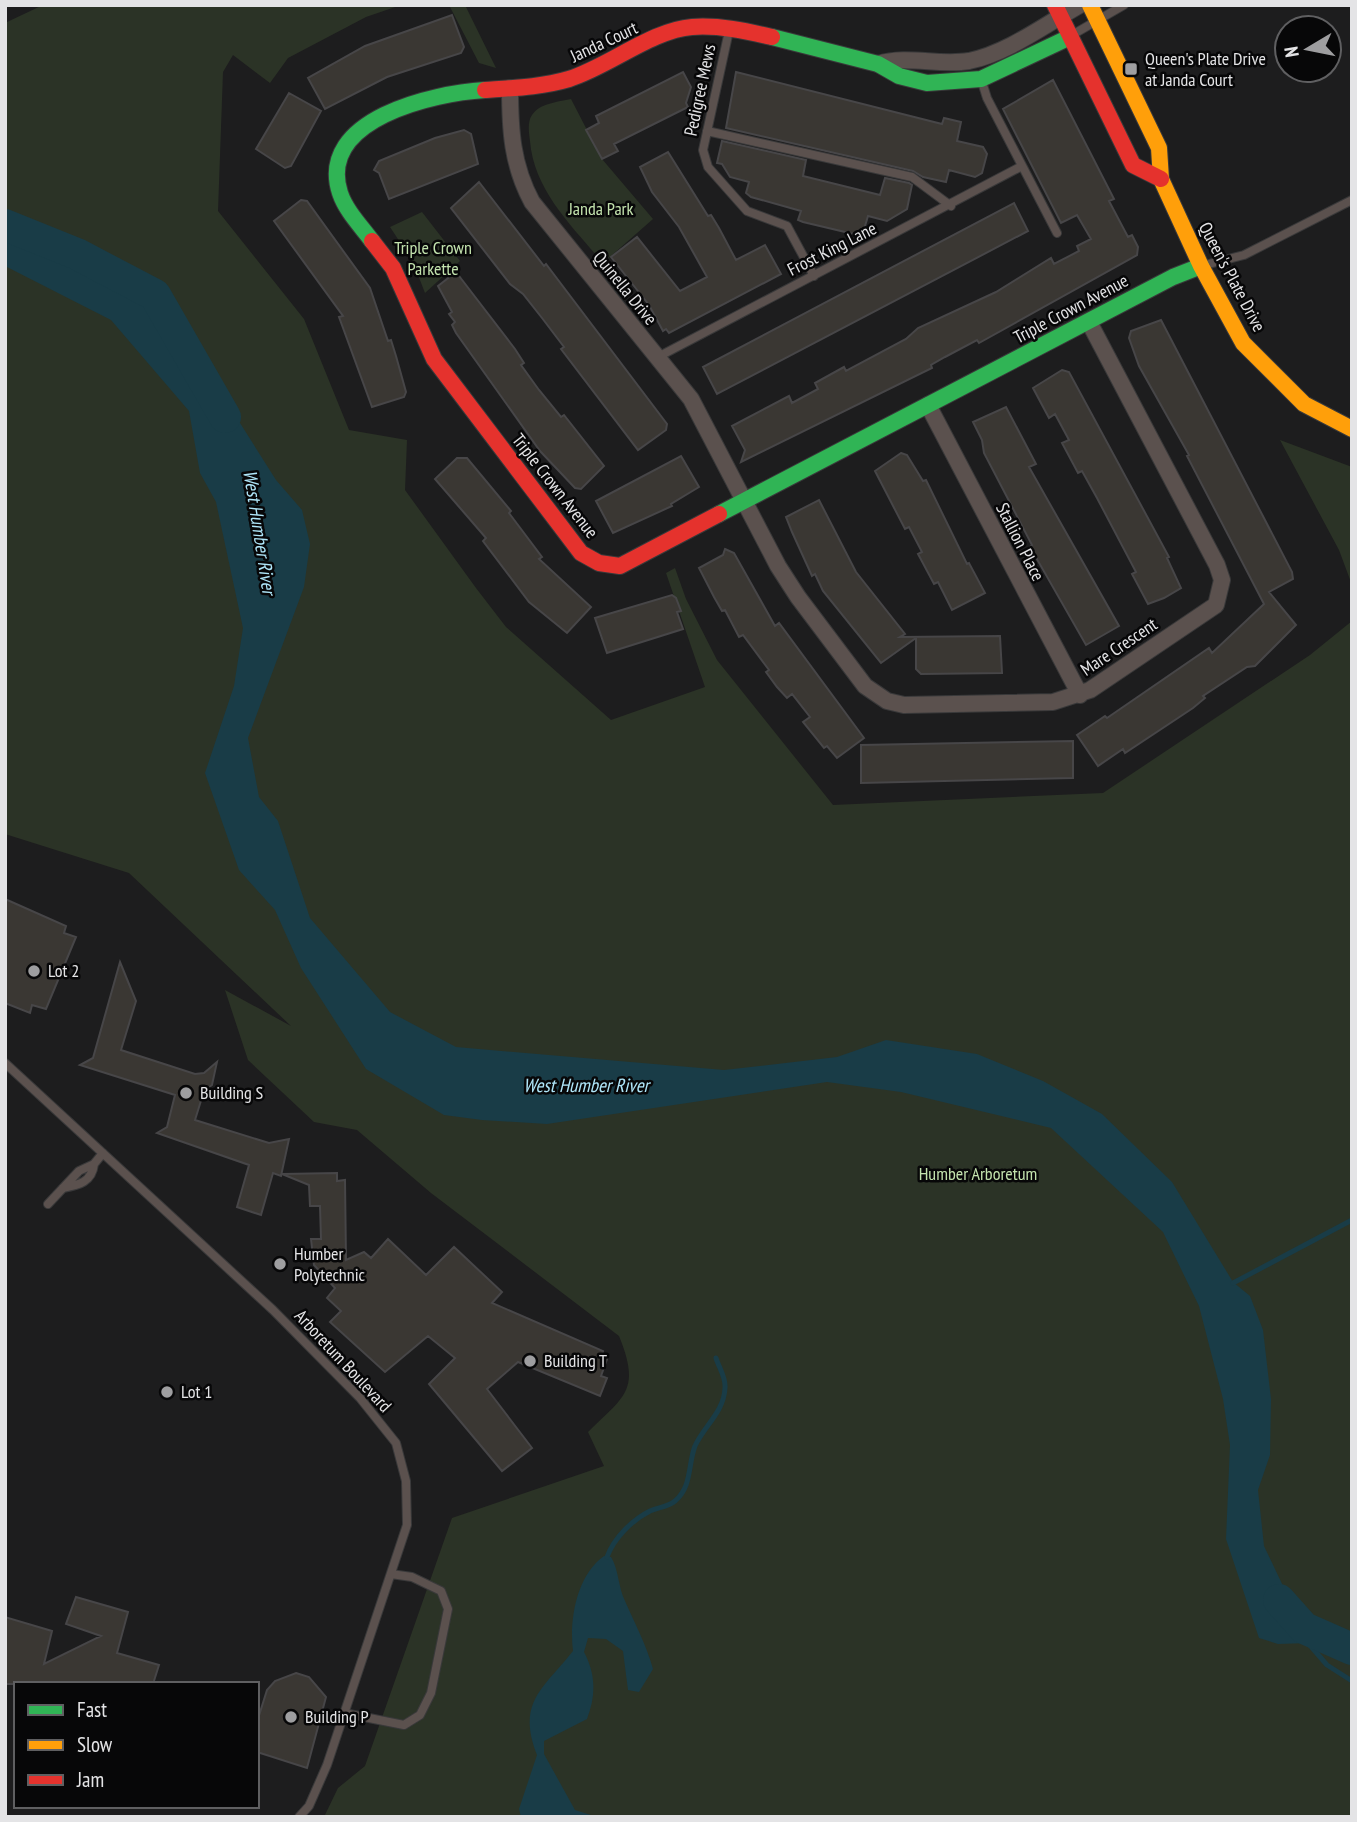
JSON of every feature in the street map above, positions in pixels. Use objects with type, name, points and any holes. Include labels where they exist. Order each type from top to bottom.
[{"type":"street","name":"Janda Court","points":[[878,64],[897,58],[950,63],[979,58],[1058,11],[1080,5]]},
{"type":"street","points":[[1058,11],[1133,165],[1161,179]]},
{"type":"street","name":"Queen's Plate Drive","points":[[1093,13],[1158,148],[1161,179],[1201,266],[1243,342],[1304,404],[1352,429]]},
{"type":"street","name":"Janda Court","points":[[510,88],[572,78],[668,34],[691,27],[729,29],[878,64],[899,76],[927,83],[981,79],[1070,37]]},
{"type":"street","name":"Quinella Drive","points":[[510,88],[512,149],[526,190],[540,214],[656,358],[667,366],[691,399],[744,501]]},
{"type":"street","name":"Triple Crown Avenue","points":[[510,88],[452,92],[397,110],[363,126],[348,139],[338,162],[338,185],[342,199],[393,268],[418,329],[434,359],[581,553],[598,564],[620,566],[1172,277],[1201,266]]},
{"type":"street","name":"Mare Crescent","points":[[744,501],[785,578],[873,694],[904,705],[1053,702],[1080,695],[1216,605],[1222,580],[1089,322]]},
{"type":"street","name":"Stallion Place","points":[[928,405],[1080,695]]},
{"type":"lane","points":[[1070,37],[1093,13],[1124,5]]},
{"type":"lane","name":"Pedigree Mews","points":[[729,29],[703,150],[708,167],[747,211],[787,226],[814,275]]},
{"type":"lane","points":[[981,79],[987,98],[1057,233]]},
{"type":"lane","points":[[707,131],[912,177],[951,206]]},
{"type":"lane","name":"Frost King Lane","points":[[656,358],[951,206],[1022,166]]},
{"type":"lane","points":[[1201,266],[1244,255],[1352,201]]},
{"type":"lane","name":"Arboretum Boulevard","points":[[5,1063],[273,1310],[360,1398],[396,1443],[407,1481],[407,1525],[344,1713],[309,1806],[299,1817]]},
{"type":"lane","points":[[48,1204],[79,1171],[94,1164],[103,1153]]},
{"type":"lane","points":[[344,1713],[404,1725],[420,1715],[431,1693],[448,1609],[441,1591],[412,1577],[391,1574]]},
{"type":"green space","name":"Humber Arboretum","points":[[43,5],[401,5],[366,17],[288,58],[270,83],[233,55],[223,72],[218,211],[304,319],[349,430],[407,440],[405,490],[476,588],[506,627],[611,720],[705,687],[666,573],[675,568],[686,599],[717,660],[833,805],[1103,793],[1310,655],[1352,621],[1352,1817],[324,1817],[338,1788],[365,1766],[452,1518],[604,1466],[588,1432],[626,1391],[629,1369],[619,1336],[431,1193],[357,1130],[314,1122],[248,1060],[225,990],[291,1026],[129,873],[5,834],[5,23]]},
{"type":"green space","points":[[449,5],[465,5],[496,68],[479,63]]},
{"type":"green space","name":"Janda Park","points":[[571,99],[602,159],[653,219],[603,263],[557,207],[539,176],[533,159],[529,128],[532,115],[544,105]]},
{"type":"green space","name":"Triple Crown Parkette","points":[[422,212],[460,261],[425,293],[413,262],[390,227]]},
{"type":"green space","points":[[1280,440],[1352,467],[1352,585],[1339,550]]},
{"type":"water","points":[[5,214],[95,257],[184,340],[204,379],[228,404],[276,480],[302,510],[310,544],[304,587],[248,738],[259,797],[278,821],[310,918],[390,1012],[456,1047],[724,1070],[837,1057],[886,1040],[977,1054],[1043,1081],[1102,1114],[1172,1182],[1233,1282],[1250,1296],[1263,1330],[1271,1399],[1270,1455],[1258,1490],[1264,1546],[1293,1607],[1309,1628],[1308,1643],[1278,1644],[1259,1638],[1226,1539],[1230,1445],[1223,1399],[1199,1306],[1163,1232],[1051,1128],[901,1092],[827,1082],[547,1124],[482,1120],[444,1115],[366,1069],[301,968],[275,910],[239,870],[205,773],[234,686],[243,628],[216,502],[200,473],[189,411],[111,320],[5,266]]},
{"type":"water","points":[[604,1556],[611,1557],[614,1562],[623,1596],[653,1669],[639,1692],[628,1690],[623,1651],[606,1639],[588,1638],[584,1652],[591,1669],[593,1685],[587,1719],[544,1741],[544,1754],[575,1810],[597,1817],[521,1817],[519,1809],[537,1755],[531,1737],[532,1709],[543,1686],[573,1651],[572,1625],[581,1586],[587,1574]]},
{"type":"building","points":[[452,15],[464,47],[461,53],[387,77],[325,109],[308,78],[365,46]]},
{"type":"building","points":[[683,72],[691,87],[686,103],[688,107],[614,144],[618,151],[602,159],[586,130],[599,123],[596,116]]},
{"type":"building","points":[[736,72],[942,124],[944,118],[961,122],[957,141],[983,147],[987,154],[982,173],[975,177],[949,170],[946,182],[923,177],[913,171],[726,128]]},
{"type":"building","points":[[1053,80],[1114,199],[1109,201],[1128,237],[1132,235],[1138,247],[1137,255],[979,343],[977,340],[945,357],[931,365],[932,368],[741,462],[745,450],[732,426],[789,396],[792,403],[818,389],[815,383],[844,367],[846,371],[906,339],[918,328],[996,292],[1051,258],[1054,264],[1079,251],[1077,246],[1091,239],[1077,215],[1061,223],[1003,109]]},
{"type":"building","points":[[289,93],[321,111],[291,166],[285,168],[256,149]]},
{"type":"building","points":[[464,130],[471,134],[478,164],[389,199],[379,173],[374,170],[379,161],[435,138]]},
{"type":"building","points":[[722,141],[806,160],[803,176],[880,195],[885,178],[909,183],[912,185],[907,209],[887,221],[868,216],[862,236],[803,222],[798,220],[801,211],[751,197],[746,193],[749,182],[730,177],[722,164],[717,163]]},
{"type":"building","points":[[668,152],[708,216],[711,215],[736,260],[765,245],[781,274],[669,333],[666,329],[663,331],[649,305],[611,257],[637,237],[680,291],[707,277],[679,227],[652,192],[640,167]]},
{"type":"building","points":[[479,182],[544,266],[546,264],[667,424],[666,430],[638,450],[561,349],[564,347],[542,318],[523,294],[510,284],[451,208]]},
{"type":"building","points":[[301,200],[307,201],[370,288],[388,341],[391,340],[396,356],[406,392],[404,397],[372,407],[339,317],[343,316],[274,221]]},
{"type":"building","points":[[1014,203],[1028,231],[717,394],[703,367]]},
{"type":"building","points":[[456,272],[515,349],[524,363],[521,365],[539,390],[561,417],[564,415],[604,466],[581,489],[575,488],[540,451],[456,333],[452,325],[455,322],[449,314],[452,312],[438,286]]},
{"type":"building","points":[[1161,320],[1292,572],[1293,579],[1269,592],[1296,625],[1255,666],[1247,667],[1203,696],[1205,698],[1193,708],[1125,753],[1123,749],[1098,766],[1077,735],[1105,716],[1107,718],[1209,648],[1212,653],[1264,604],[1187,456],[1189,455],[1139,366],[1129,338],[1131,331]]},
{"type":"building","points":[[1062,370],[1069,372],[1169,557],[1167,558],[1181,588],[1164,598],[1148,604],[1132,574],[1136,572],[1097,498],[1082,471],[1078,473],[1062,443],[1069,440],[1055,414],[1049,418],[1033,388]]},
{"type":"building","points":[[1006,407],[1036,464],[1029,467],[1119,626],[1086,645],[1030,547],[1032,545],[984,453],[982,440],[973,422]]},
{"type":"building","points":[[901,453],[907,455],[923,481],[926,480],[967,564],[969,563],[985,593],[952,610],[938,582],[934,584],[918,554],[922,552],[909,527],[905,529],[875,471]]},
{"type":"building","points":[[681,456],[699,487],[671,504],[672,506],[613,533],[596,501]]},
{"type":"building","points":[[457,458],[467,458],[511,511],[509,513],[542,557],[539,559],[591,607],[567,633],[529,602],[483,541],[486,538],[435,479]]},
{"type":"building","points":[[819,500],[856,572],[905,634],[900,637],[1000,636],[1002,673],[921,674],[916,669],[916,638],[881,663],[823,591],[815,574],[812,576],[786,517]]},
{"type":"building","points":[[725,549],[734,553],[775,626],[779,623],[864,738],[837,758],[827,746],[824,748],[803,722],[810,717],[792,694],[787,698],[777,687],[766,672],[769,670],[743,635],[739,637],[725,610],[722,611],[714,597],[699,568],[723,555]]},
{"type":"building","points":[[672,595],[681,611],[677,612],[683,629],[607,653],[595,618]]},
{"type":"building","points":[[1073,741],[1073,778],[861,783],[861,745]]},
{"type":"building","name":"Lot 2","points":[[5,899],[66,926],[64,933],[76,937],[46,1009],[32,1005],[30,1013],[5,1003]]},
{"type":"building","name":"Building S","points":[[120,962],[136,1001],[121,1050],[195,1074],[204,1073],[217,1062],[212,1085],[204,1091],[195,1120],[269,1143],[289,1139],[281,1176],[273,1173],[261,1215],[237,1207],[249,1165],[157,1133],[167,1127],[175,1095],[80,1065],[93,1058]]},
{"type":"building","points":[[337,1173],[337,1181],[345,1180],[346,1260],[364,1252],[371,1258],[388,1239],[426,1275],[454,1247],[502,1292],[492,1303],[603,1351],[602,1357],[607,1359],[601,1376],[607,1378],[600,1396],[518,1362],[487,1389],[532,1448],[502,1471],[429,1384],[455,1358],[428,1336],[385,1372],[330,1322],[341,1311],[327,1298],[335,1288],[314,1265],[311,1239],[321,1239],[320,1206],[310,1206],[309,1185],[282,1174]]},
{"type":"building","points":[[76,1597],[128,1612],[117,1653],[159,1665],[154,1682],[5,1684],[5,1617],[52,1631],[44,1664],[101,1636],[66,1624]]},
{"type":"building","name":"Building P","points":[[296,1673],[309,1677],[326,1697],[307,1768],[259,1753],[259,1716],[267,1690],[275,1681]]},
{"type":"waterway","name":"West Humber River","points":[[5,225],[77,254],[155,295],[225,417]]},
{"type":"waterway","points":[[1233,1283],[1352,1220]]},
{"type":"waterway","points":[[607,1557],[614,1543],[630,1524],[650,1511],[672,1503],[684,1489],[695,1446],[724,1397],[724,1380],[716,1358]]},
{"type":"waterway","name":"West Humber River","points":[[1279,1600],[1304,1628],[1352,1649]]},
{"type":"waterway","points":[[1308,1643],[1327,1665],[1352,1681]]},
{"type":"traffic: fast","points":[[772,37],[878,64],[899,76],[927,83],[981,79],[1070,37]]},
{"type":"traffic: fast","points":[[372,241],[350,212],[340,193],[337,167],[345,146],[362,129],[384,115],[410,104],[485,90]]},
{"type":"traffic: fast","points":[[719,514],[1173,277],[1201,266]]},
{"type":"traffic: slow","points":[[1090,5],[1159,148],[1161,179],[1201,266],[1243,343],[1304,404],[1352,429]]},
{"type":"traffic: jam","points":[[1055,5],[1133,165],[1161,179]]},
{"type":"traffic: jam","points":[[485,90],[569,79],[661,35],[692,27],[712,27],[772,37]]},
{"type":"traffic: jam","points":[[372,241],[393,268],[434,359],[581,553],[599,563],[620,566],[719,514]]},
{"type":"place","name":"Queen's Plate Drive at Janda Court","points":[[1131,69]]},
{"type":"place","name":"Lot 2","points":[[34,971]]},
{"type":"place","name":"Building S","points":[[186,1093]]},
{"type":"place","name":"Humber Polytechnic","points":[[280,1264]]},
{"type":"place","name":"Building T","points":[[530,1361]]},
{"type":"place","name":"Lot 1","points":[[167,1392]]},
{"type":"place","name":"Building P","points":[[291,1717]]}]
